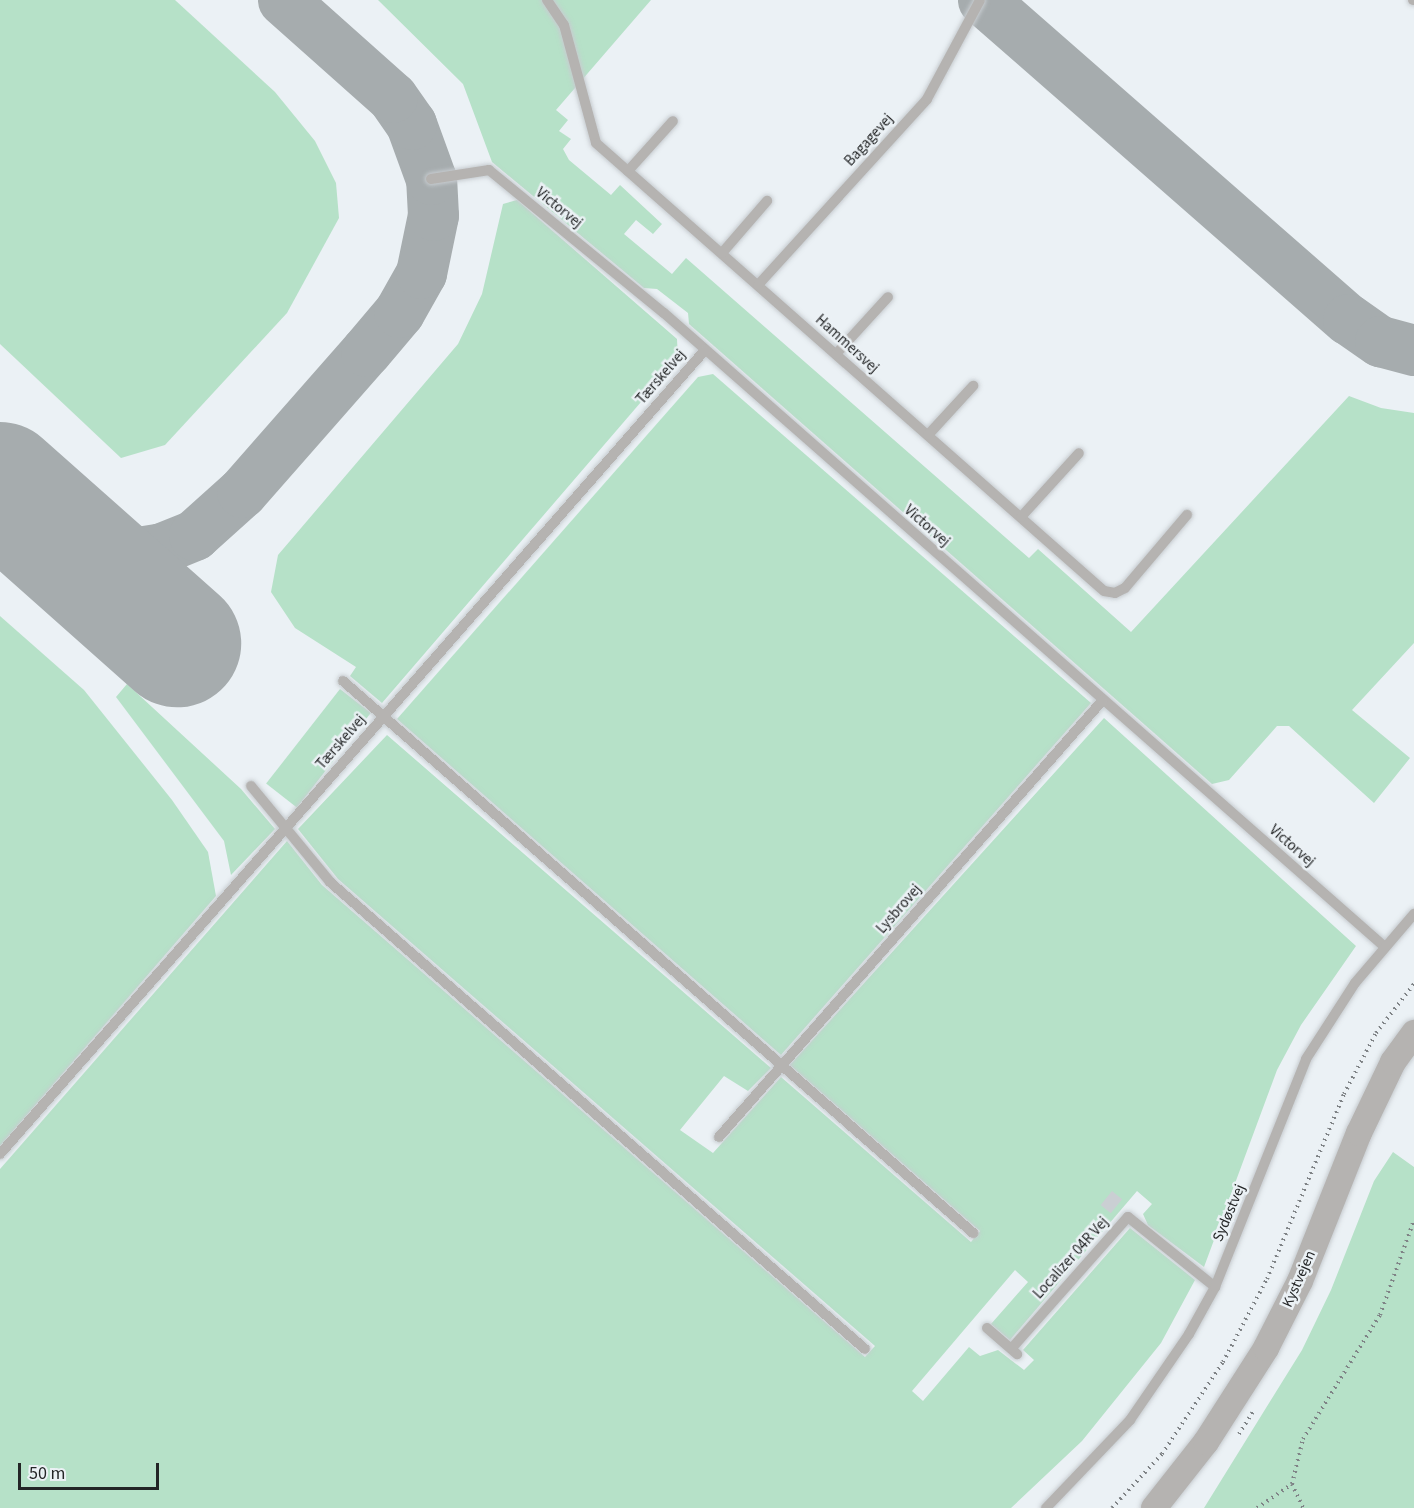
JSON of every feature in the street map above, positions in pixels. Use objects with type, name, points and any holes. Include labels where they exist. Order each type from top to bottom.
[{"type":"street","name":"Kystvejen","points":[[1154,1508],[1206,1442],[1266,1348],[1300,1281],[1359,1133],[1393,1062],[1414,1033]]},
{"type":"lane","name":"Hammersvej","points":[[547,0],[564,25],[596,143],[1104,591],[1115,593],[1125,588],[1187,515]]},
{"type":"lane","name":"Bagagevej","points":[[758,285],[927,99],[980,0]]},
{"type":"lane","points":[[628,171],[673,121]]},
{"type":"lane","name":"Victorvej","points":[[431,179],[489,170],[705,350],[1102,701],[1385,947]]},
{"type":"lane","points":[[722,254],[767,201]]},
{"type":"lane","points":[[836,354],[888,297]]},
{"type":"lane","name":"Tærskelvej","points":[[0,1154],[705,350]]},
{"type":"lane","points":[[928,435],[973,386]]},
{"type":"lane","points":[[1021,518],[1079,453]]},
{"type":"lane","points":[[343,681],[973,1233]]},
{"type":"lane","name":"Lysbrovej","points":[[719,1137],[1102,701]]},
{"type":"lane","points":[[251,786],[330,882],[865,1349]]},
{"type":"lane","name":"Sydøstvej","points":[[1046,1508],[1130,1420],[1189,1334],[1215,1287],[1306,1059],[1327,1022],[1385,947],[1414,914]]},
{"type":"lane","name":"Localizer 04R Vej","points":[[987,1328],[1014,1351],[1128,1217],[1215,1287]]},
{"type":"path","points":[[1112,1508],[1162,1455],[1223,1362],[1267,1279],[1344,1094],[1376,1033],[1414,984]]},
{"type":"path","points":[[1302,1508],[1292,1484],[1303,1439],[1380,1316],[1414,1220]]},
{"type":"path","points":[[1257,1508],[1292,1484]]},
{"type":"green space","points":[[0,0],[175,0],[275,92],[315,141],[336,183],[339,218],[287,313],[165,445],[121,458],[0,344]]},
{"type":"green space","points":[[378,0],[651,0],[556,110],[568,120],[559,131],[571,139],[563,149],[569,160],[611,195],[620,185],[662,224],[653,234],[636,220],[624,234],[672,274],[686,258],[1029,558],[1038,549],[1131,632],[1349,396],[1381,408],[1414,413],[1414,643],[1352,710],[1410,758],[1374,803],[1289,726],[1277,726],[1229,780],[1212,784],[689,324],[688,313],[657,289],[644,288],[492,162],[463,84]]},
{"type":"green space","points":[[517,200],[677,339],[678,359],[382,703],[350,676],[356,667],[295,628],[271,592],[278,555],[458,344],[482,294],[503,204]]},
{"type":"green space","points":[[713,374],[1091,703],[781,1055],[397,719],[698,377]]},
{"type":"green space","points":[[0,616],[84,690],[172,800],[208,852],[216,896],[0,1146]]},
{"type":"green space","points":[[127,684],[241,789],[275,829],[231,875],[224,841],[116,697]]},
{"type":"green space","points":[[340,689],[371,713],[297,808],[266,784]]},
{"type":"green space","points":[[1104,718],[1356,946],[1301,1025],[1277,1070],[1204,1267],[1148,1225],[1143,1214],[1152,1204],[1137,1191],[1010,1340],[991,1324],[1028,1282],[1015,1270],[912,1391],[923,1401],[969,1347],[980,1356],[998,1350],[1024,1370],[1034,1360],[1023,1350],[1130,1228],[1195,1280],[1161,1343],[1082,1441],[1011,1508],[0,1508],[0,1169],[287,841],[322,885],[865,1357],[875,1346],[338,879],[298,829],[387,735],[771,1068],[748,1091],[724,1076],[680,1130],[713,1153],[781,1077],[971,1242],[980,1231],[790,1065]]},
{"type":"green space","points":[[1393,1152],[1414,1167],[1414,1508],[1204,1508],[1302,1350],[1331,1290],[1374,1181]]},
{"type":"building","points":[[1112,1191],[1122,1199],[1111,1213],[1101,1205]]},
{"type":"taxiway","points":[[56,535],[101,552],[132,553],[162,548],[194,535],[242,492],[366,351],[399,312],[421,273],[433,215],[431,179],[411,124],[392,97],[283,0]]},
{"type":"taxiway","points":[[983,0],[1348,319],[1380,341],[1414,350]]},
{"type":"runway","points":[[0,486],[177,643]]}]
